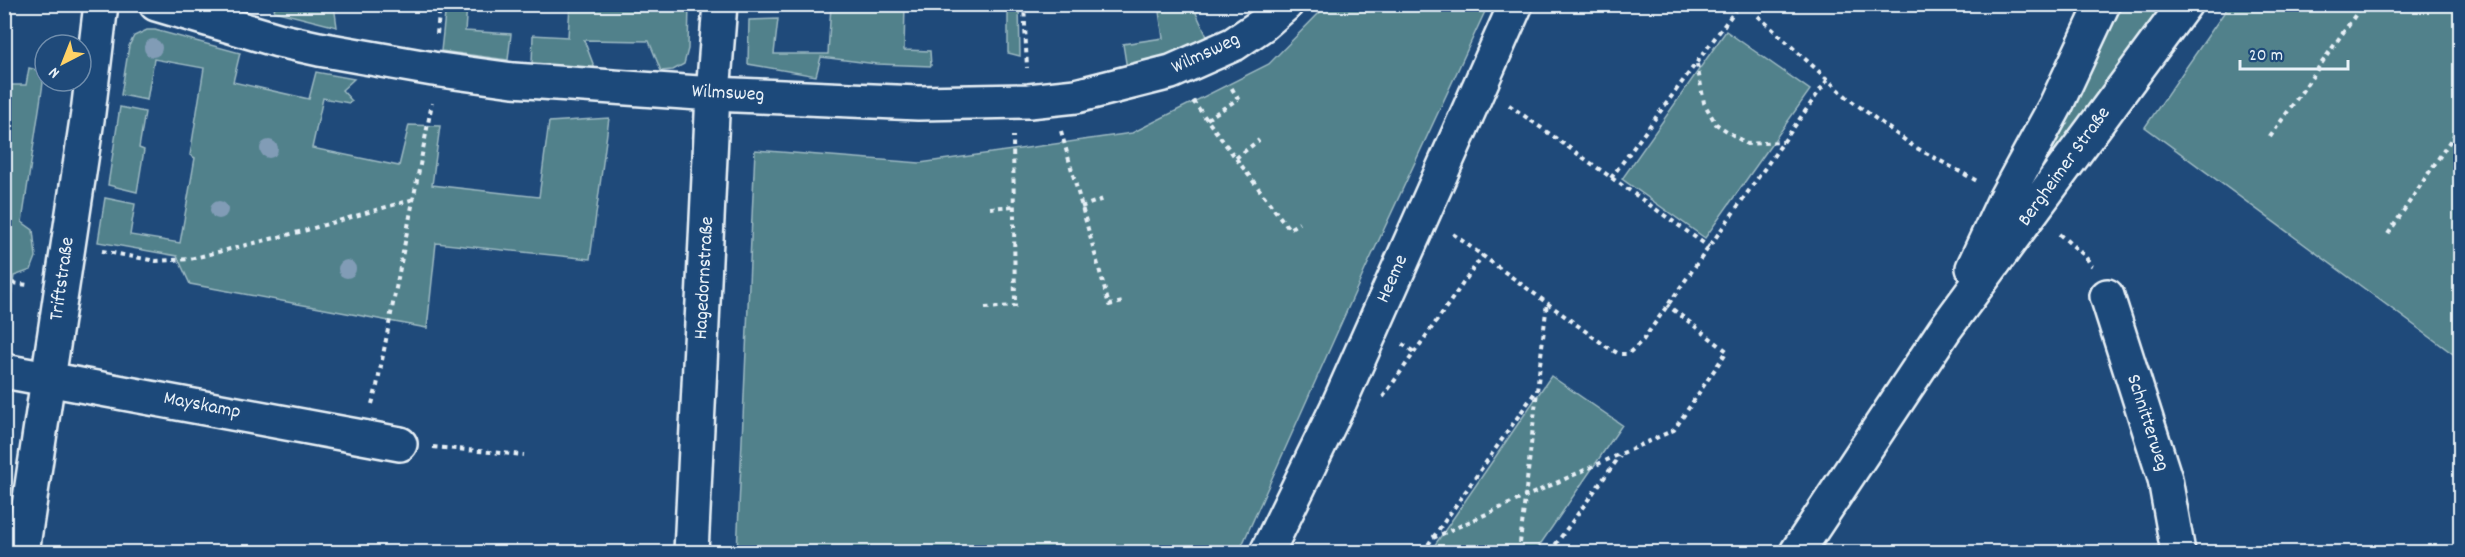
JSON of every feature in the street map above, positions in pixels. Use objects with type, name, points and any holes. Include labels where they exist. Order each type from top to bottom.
[{"type":"street","name":"Triftstraße","points":[[22,552],[68,246],[101,4]]},
{"type":"street","name":"Wilmsweg","points":[[156,4],[278,40],[440,70],[513,80],[713,94],[918,103],[1031,101],[1076,96],[1171,72],[1234,44],[1262,25],[1286,4]]},
{"type":"street","name":"Hagedornstraße","points":[[691,552],[713,94],[720,4]]},
{"type":"street","name":"Heeme","points":[[1267,552],[1337,408],[1516,4]]},
{"type":"street","name":"Bergheimer Straße","points":[[2018,206],[2056,105],[2103,4]]},
{"type":"street","name":"Bergheimer Straße","points":[[1797,552],[1945,329],[2018,206],[2185,4]]},
{"type":"street","name":"Schnitterweg","points":[[2107,296],[2165,479],[2178,552]]},
{"type":"street","name":"Mayskamp","points":[[4,371],[49,377],[400,444]]},
{"type":"path","points":[[985,308],[1015,306],[1014,206],[1031,101],[1024,4]]},
{"type":"path","points":[[1611,178],[1740,4]]},
{"type":"path","points":[[2270,137],[2363,4]]},
{"type":"path","points":[[1758,16],[1848,99],[1913,146],[2051,227],[2085,256],[2101,278],[2107,296]]},
{"type":"path","points":[[1207,119],[1238,99],[1213,54]]},
{"type":"path","points":[[1697,63],[1704,103],[1716,123],[1747,144],[1783,142]]},
{"type":"path","points":[[362,437],[378,386],[440,70]]},
{"type":"path","points":[[1171,72],[1289,229],[1299,223]]},
{"type":"path","points":[[1423,212],[1619,354],[1628,354],[1638,347],[1828,79]]},
{"type":"path","points":[[1480,85],[1709,247]]},
{"type":"path","points":[[1031,101],[1082,207],[1109,305],[1123,302]]},
{"type":"path","points":[[2388,234],[2460,126]]},
{"type":"path","points":[[1236,158],[1259,140]]},
{"type":"path","points":[[68,246],[156,261],[190,259],[296,233],[414,199]]},
{"type":"path","points":[[1082,207],[1103,199]]},
{"type":"path","points":[[990,208],[1014,206]]},
{"type":"path","points":[[1382,398],[1483,255]]},
{"type":"path","points":[[1519,552],[1547,301]]},
{"type":"path","points":[[1433,538],[1674,430],[1728,351],[1667,305]]},
{"type":"path","points":[[1423,552],[1537,391]]},
{"type":"path","points":[[400,444],[524,455]]},
{"type":"path","points":[[1550,552],[1620,456]]},
{"type":"green space","points":[[905,4],[904,50],[930,51],[931,66],[877,64],[821,57],[816,76],[748,64],[749,20],[778,19],[774,54],[828,54],[831,5]]},
{"type":"green space","points":[[2230,4],[2460,5],[2460,359],[2145,127]]},
{"type":"green space","points":[[275,5],[334,5],[337,27],[274,11]]},
{"type":"green space","points":[[446,5],[467,5],[465,31],[511,34],[508,60],[441,51]]},
{"type":"green space","points":[[570,5],[689,5],[688,49],[684,64],[673,70],[661,71],[649,41],[584,40],[595,69],[532,64],[533,35],[568,37]]},
{"type":"green space","points":[[1008,5],[1019,5],[1020,56],[1008,53]]},
{"type":"green space","points":[[1158,5],[1207,5],[1196,13],[1209,41],[1167,59],[1127,69],[1123,44],[1163,38]]},
{"type":"green space","points":[[1327,5],[1488,5],[1365,270],[1239,552],[737,552],[755,150],[920,163],[1132,133],[1269,64]]},
{"type":"green space","points":[[2118,5],[2165,5],[2029,195],[2019,189]]},
{"type":"green space","points":[[147,30],[155,30],[240,53],[233,82],[309,99],[316,72],[354,79],[342,90],[352,101],[349,103],[323,98],[312,148],[399,166],[409,125],[440,126],[432,185],[539,197],[549,122],[609,118],[590,259],[436,243],[427,328],[190,284],[177,256],[98,242],[105,198],[135,204],[130,235],[180,243],[195,158],[190,155],[204,68],[154,59],[147,100],[121,95],[129,46],[134,36]]},
{"type":"green space","points":[[1726,31],[1810,90],[1705,238],[1622,179]]},
{"type":"green space","points":[[29,68],[33,69],[33,93],[41,93],[22,222],[33,230],[36,257],[31,270],[14,276],[6,330],[4,330],[5,85],[26,85]]},
{"type":"green space","points":[[120,107],[145,112],[139,148],[144,150],[137,192],[108,185]]},
{"type":"green space","points":[[1551,376],[1622,425],[1535,552],[1430,552]]}]
